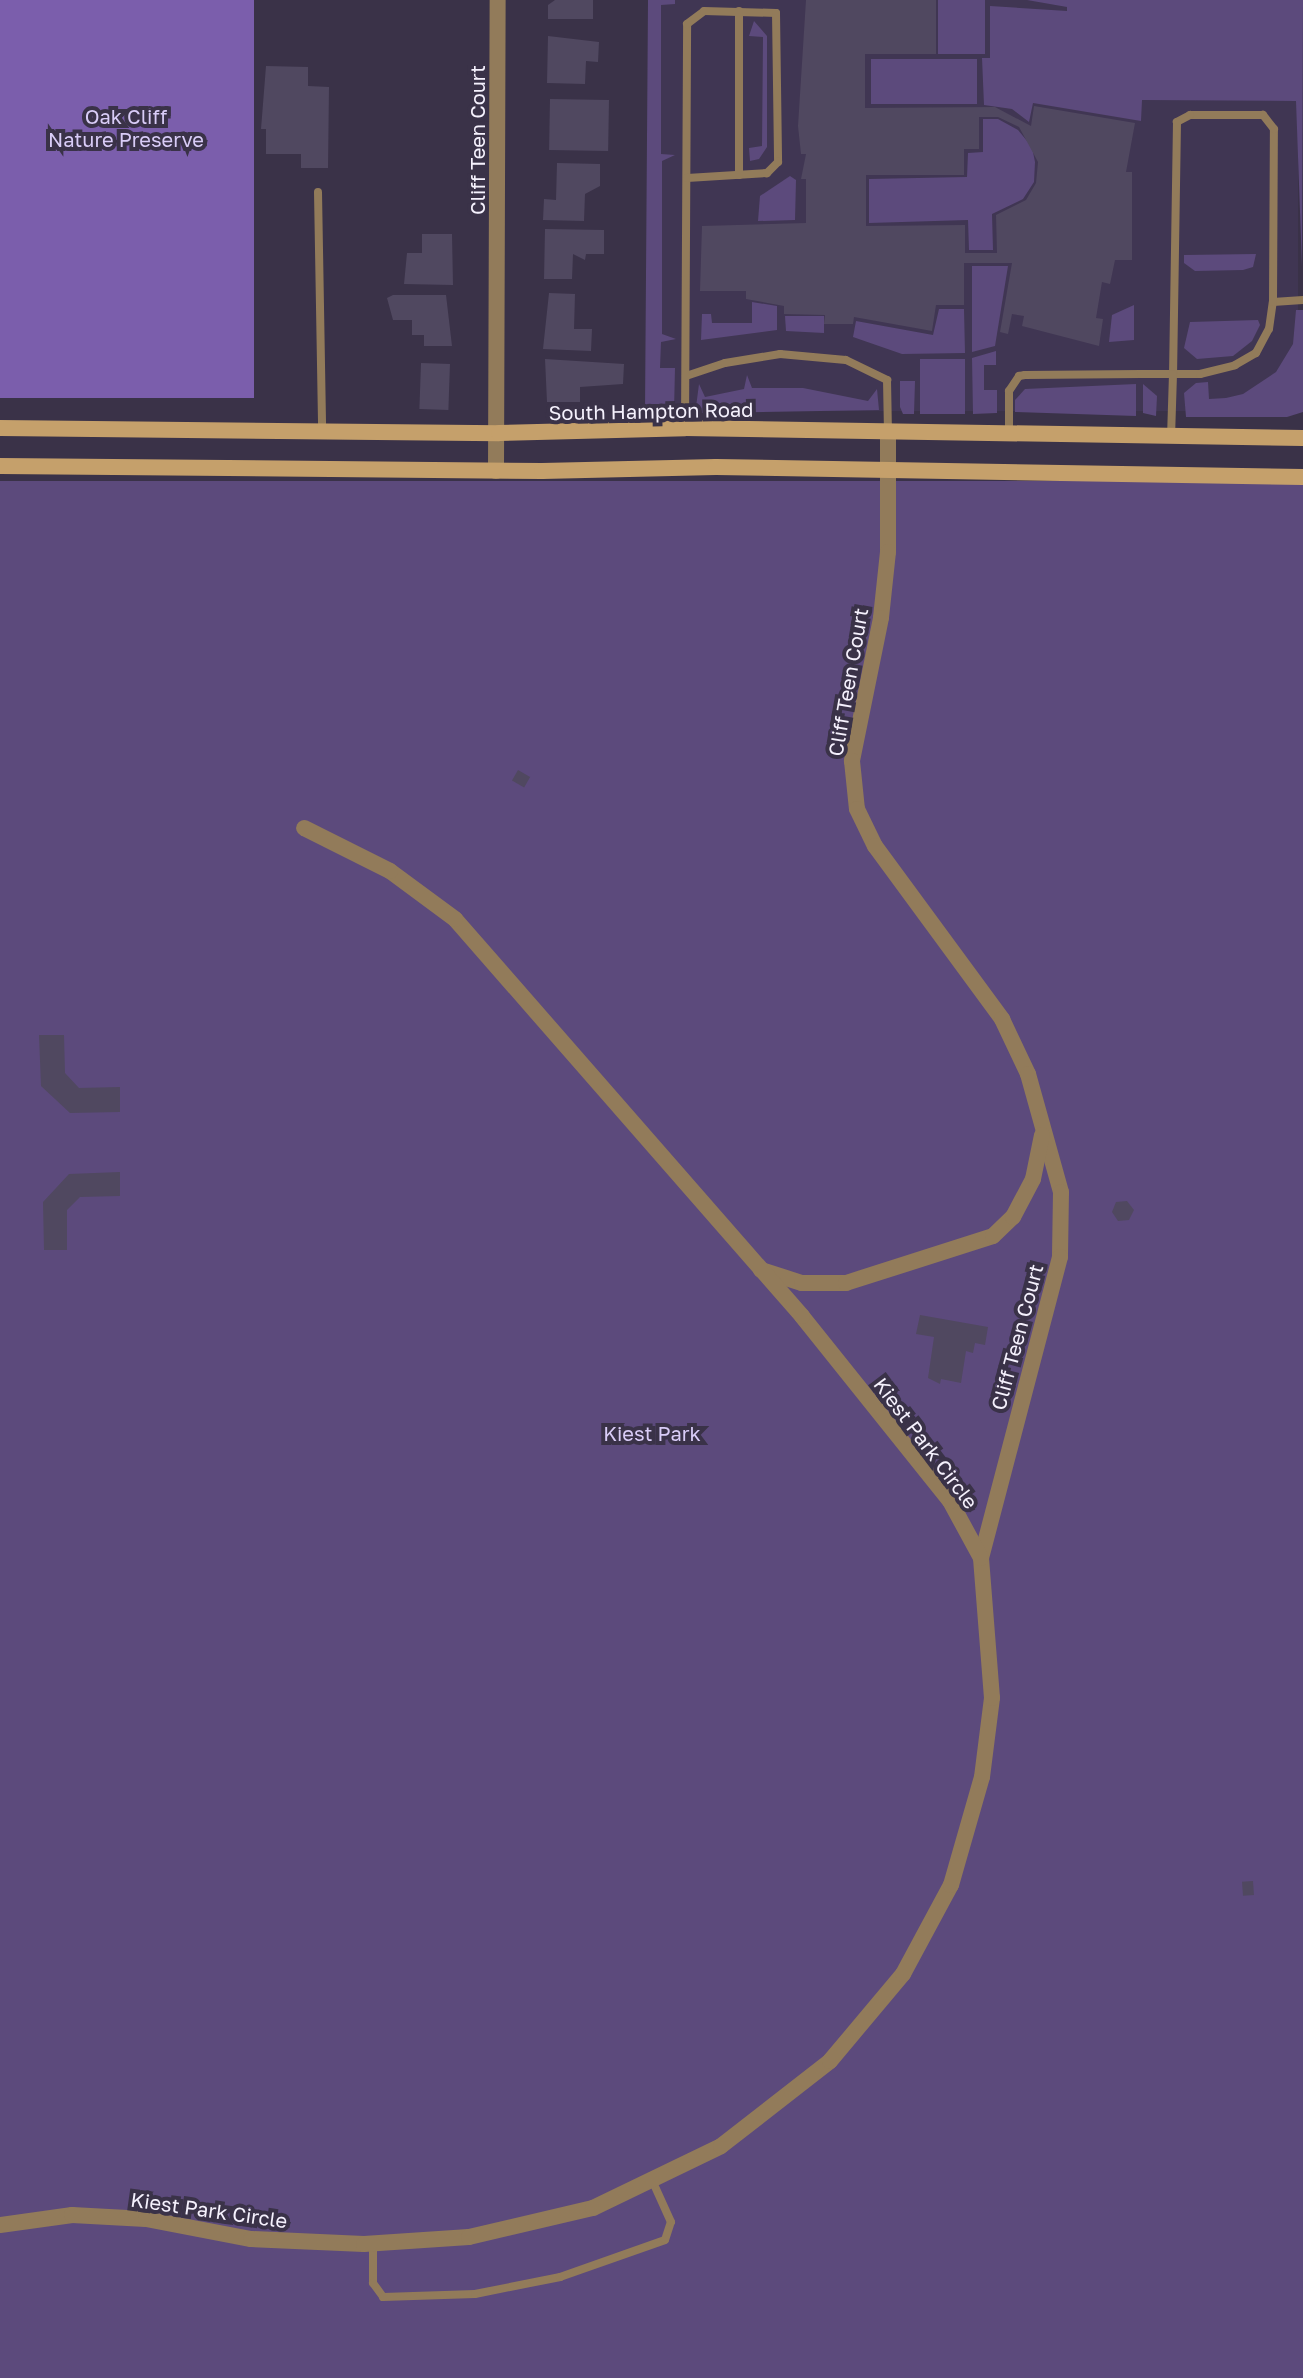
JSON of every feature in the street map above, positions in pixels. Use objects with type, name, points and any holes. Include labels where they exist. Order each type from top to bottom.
[{"type":"main road","name":"South Hampton Road","points":[[0,428],[499,433],[685,428],[1303,438]]},
{"type":"main road","points":[[0,466],[888,471],[1303,477]]},
{"type":"street","name":"Cliff Teen Court","points":[[496,471],[499,433],[498,0]]},
{"type":"street","name":"Cliff Teen Court","points":[[888,431],[888,552],[881,618],[852,761],[857,809],[875,846],[1002,1019],[1028,1074],[1061,1192],[1060,1257],[981,1558]]},
{"type":"street","name":"Kiest Park Circle","points":[[4,2226],[72,2215],[146,2219],[251,2239],[373,2244],[469,2237],[593,2208],[721,2146],[830,2061],[903,1974],[951,1885],[982,1777],[992,1698],[981,1558],[950,1501],[802,1316],[757,1269],[455,919],[390,871],[304,828]]},
{"type":"street","name":"Cliff Teen Court","points":[[757,1269],[802,1283],[846,1283],[993,1236],[1013,1217],[1033,1179],[1043,1126]]},
{"type":"lane","points":[[739,11],[739,175]]},
{"type":"lane","points":[[685,428],[687,24],[696,13],[772,11],[780,22],[778,162],[767,173],[687,178]]},
{"type":"lane","points":[[1009,433],[1009,391],[1019,376],[1173,374],[1214,372],[1256,353],[1269,329],[1273,302],[1272,122],[1253,114],[1178,118],[1173,374],[1171,436]]},
{"type":"lane","points":[[318,192],[322,431]]},
{"type":"lane","points":[[1273,302],[1303,300]]},
{"type":"lane","points":[[686,376],[752,358],[802,354],[846,360],[887,380],[888,431]]},
{"type":"lane","points":[[373,2244],[373,2283],[383,2297],[475,2294],[560,2277],[665,2240],[671,2222],[652,2179]]},
{"type":"shaded area","points":[[648,0],[1298,0],[1298,411],[648,411]]},
{"type":"green space","name":"Oak Cliff Nature Preserve","points":[[0,0],[254,0],[254,398],[0,398]]},
{"type":"green space","points":[[648,0],[675,0],[675,4],[661,5],[661,154],[675,155],[662,161],[662,334],[676,339],[661,342],[660,368],[675,368],[674,411],[645,411]]},
{"type":"green space","points":[[938,0],[985,0],[985,54],[938,54]]},
{"type":"green space","points":[[1027,0],[1303,0],[1302,267],[1296,101],[1142,100],[1141,121],[1033,103],[1029,122],[1012,109],[984,105],[982,58],[990,58],[990,6],[1067,11],[1067,7]]},
{"type":"green space","points":[[754,21],[767,36],[767,147],[759,159],[750,161],[749,148],[762,146],[763,37],[749,36]]},
{"type":"green space","points":[[871,59],[977,59],[977,104],[871,104]]},
{"type":"green space","points":[[983,119],[998,119],[1018,130],[1032,147],[1035,162],[1034,182],[1023,199],[992,214],[993,250],[969,250],[968,220],[869,223],[869,179],[967,177],[968,153],[983,152]]},
{"type":"green space","points":[[790,176],[796,180],[795,220],[758,221],[760,196]]},
{"type":"green space","points":[[1256,254],[1253,267],[1243,270],[1195,271],[1184,263],[1184,255]]},
{"type":"green space","points":[[972,266],[1008,266],[995,346],[972,352]]},
{"type":"green space","points":[[752,302],[777,306],[777,330],[701,340],[702,314],[711,314],[712,323],[752,323]]},
{"type":"green space","points":[[1134,305],[1134,340],[1109,342],[1112,315]]},
{"type":"green space","points":[[939,309],[964,309],[965,353],[902,354],[853,337],[856,321],[933,335]]},
{"type":"green space","points":[[1296,310],[1303,310],[1303,412],[1287,417],[1186,417],[1184,393],[1196,383],[1208,382],[1209,399],[1226,398],[1243,394],[1276,372],[1293,344]]},
{"type":"green space","points":[[785,316],[824,316],[824,333],[786,331]]},
{"type":"green space","points":[[1258,320],[1260,325],[1252,341],[1233,356],[1197,359],[1184,348],[1190,322]]},
{"type":"green space","points":[[996,351],[996,365],[984,365],[984,390],[997,390],[997,413],[973,414],[972,358]]},
{"type":"green space","points":[[920,359],[965,359],[965,414],[920,414]]},
{"type":"green space","points":[[747,375],[752,388],[803,388],[868,401],[877,389],[879,410],[701,413],[696,407],[699,384],[705,397],[744,389]]},
{"type":"green space","points":[[900,381],[915,381],[914,414],[903,414],[900,407]]},
{"type":"green space","points":[[1136,384],[1136,416],[1015,412],[1015,400],[1025,389]]},
{"type":"green space","points":[[1143,384],[1157,396],[1156,416],[1143,413]]},
{"type":"green space","name":"Kiest Park","points":[[0,481],[1303,481],[1303,2378],[0,2378]]},
{"type":"building","points":[[555,0],[593,0],[593,19],[548,19],[548,5]]},
{"type":"building","points":[[806,0],[936,0],[936,54],[865,54],[865,108],[995,107],[1031,126],[1034,106],[1135,123],[1126,172],[1132,172],[1132,260],[1115,260],[1110,284],[1102,282],[1096,318],[1103,319],[1099,346],[1022,326],[1024,316],[1012,314],[1008,334],[1000,332],[1012,263],[964,263],[964,305],[936,305],[932,331],[854,317],[853,324],[824,324],[825,315],[784,314],[784,306],[746,299],[746,291],[700,291],[702,226],[806,223],[806,179],[801,179],[806,154],[801,154],[798,126]],"holes":[[[979,117],[998,117],[1019,127],[1038,162],[1036,183],[1026,200],[996,215],[997,253],[965,253],[965,225],[866,226],[866,175],[964,175],[964,149],[979,149]]]},
{"type":"building","points":[[548,36],[599,42],[598,62],[586,61],[585,84],[547,83]]},
{"type":"building","points":[[266,66],[308,67],[308,86],[329,87],[328,168],[301,168],[301,154],[266,154],[266,129],[261,129]]},
{"type":"building","points":[[550,99],[609,100],[608,151],[549,150]]},
{"type":"building","points":[[557,163],[600,164],[600,186],[585,194],[584,221],[543,220],[544,199],[556,200]]},
{"type":"building","points":[[545,229],[604,230],[604,254],[586,254],[585,260],[573,254],[572,279],[544,279]]},
{"type":"building","points":[[422,234],[452,234],[453,285],[404,284],[407,253],[422,253]]},
{"type":"building","points":[[549,293],[575,294],[574,329],[592,329],[591,351],[543,349]]},
{"type":"building","points":[[393,295],[446,295],[452,346],[424,346],[424,335],[412,335],[412,320],[393,320],[387,298]]},
{"type":"building","points":[[545,359],[624,364],[623,384],[580,387],[580,402],[547,402]]},
{"type":"building","points":[[421,363],[450,364],[448,410],[419,409]]},
{"type":"building","points":[[518,770],[530,777],[524,787],[512,780]]},
{"type":"building","points":[[39,1035],[64,1035],[65,1073],[79,1088],[120,1087],[120,1112],[70,1113],[41,1086]]},
{"type":"building","points":[[120,1172],[120,1196],[80,1197],[67,1210],[67,1250],[44,1250],[43,1202],[69,1174]]},
{"type":"building","points":[[1127,1201],[1134,1210],[1129,1220],[1118,1221],[1112,1212],[1116,1202]]},
{"type":"building","points":[[920,1315],[988,1327],[985,1345],[975,1343],[973,1353],[966,1351],[961,1383],[941,1379],[940,1384],[928,1378],[934,1337],[916,1334]]},
{"type":"building","points":[[1253,1881],[1254,1895],[1243,1896],[1242,1882]]}]
